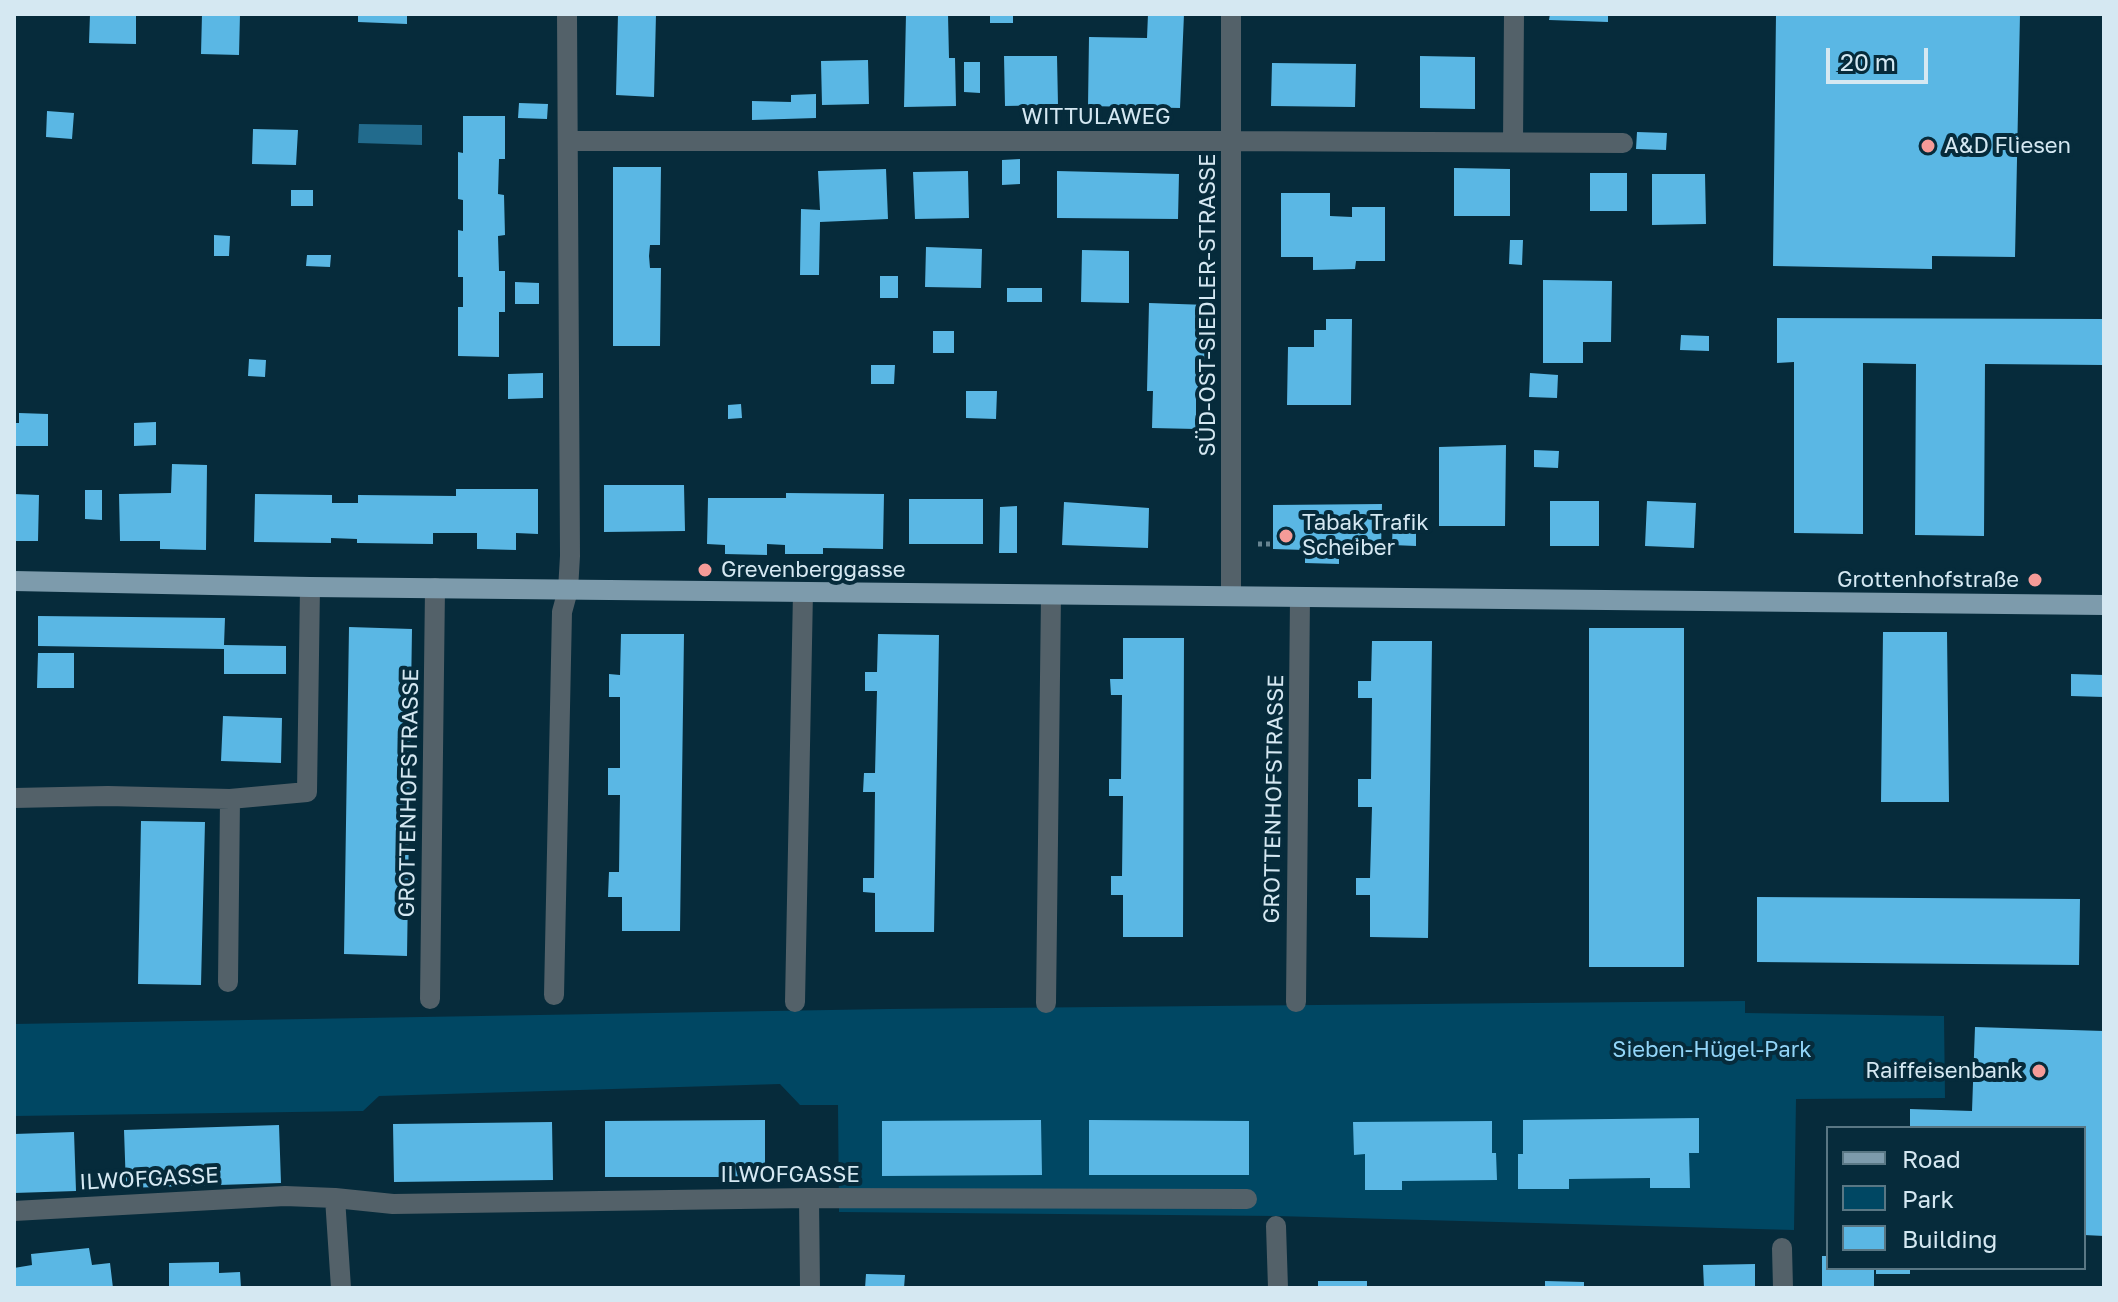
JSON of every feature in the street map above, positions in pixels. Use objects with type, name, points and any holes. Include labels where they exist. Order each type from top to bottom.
[{"type":"main road","points":[[14,581],[568,590],[2104,605]]},
{"type":"street","points":[[554,995],[562,612],[568,590],[570,556],[567,14]]},
{"type":"street","name":"SÜD-OST-SIEDLER-STRASSE","points":[[1231,14],[1231,596]]},
{"type":"street","points":[[1513,142],[1514,14]]},
{"type":"street","name":"WITTULAWEG","points":[[568,141],[1623,143]]},
{"type":"street","points":[[14,798],[108,796],[230,799],[307,792],[310,587]]},
{"type":"street","name":"GROTTENHOFSTRASSE","points":[[430,999],[435,588]]},
{"type":"street","points":[[795,1002],[803,592]]},
{"type":"street","points":[[1046,1003],[1051,595]]},
{"type":"street","name":"GROTTENHOFSTRASSE","points":[[1296,1002],[1300,597]]},
{"type":"street","points":[[228,982],[230,799]]},
{"type":"street","name":"ILWOFGASSE","points":[[14,1211],[285,1196],[393,1204],[809,1198],[1247,1199]]},
{"type":"street","points":[[335,1198],[341,1288]]},
{"type":"street","points":[[809,1198],[810,1288]]},
{"type":"street","points":[[1276,1226],[1278,1288]]},
{"type":"street","points":[[1782,1248],[1783,1288]]},
{"type":"path","points":[[1264,544],[1273,544]]},
{"type":"green space","name":"Sieben-Hügel-Park","points":[[1745,1001],[1745,1013],[1944,1016],[1945,1098],[1796,1099],[1794,1230],[1276,1216],[839,1212],[838,1105],[800,1105],[780,1084],[379,1096],[363,1111],[14,1116],[14,1024],[888,1009]]},
{"type":"shaded area","points":[[359,124],[422,125],[422,145],[358,143]]},
{"type":"building","points":[[90,14],[136,14],[136,44],[89,43]]},
{"type":"building","points":[[202,14],[240,14],[239,55],[201,54]]},
{"type":"building","points":[[358,14],[407,14],[407,24],[358,22]]},
{"type":"building","points":[[618,14],[656,14],[654,97],[616,95]]},
{"type":"building","points":[[906,14],[948,14],[949,58],[955,58],[956,106],[904,107]]},
{"type":"building","points":[[990,14],[1013,14],[1013,23],[990,23]]},
{"type":"building","points":[[1148,14],[1184,14],[1180,108],[1088,106],[1089,37],[1147,38]]},
{"type":"building","points":[[1550,14],[1608,14],[1608,22],[1549,20]]},
{"type":"building","points":[[1776,14],[2020,14],[2015,257],[1932,256],[1932,269],[1773,266]]},
{"type":"building","points":[[1004,56],[1057,56],[1058,105],[1005,106]]},
{"type":"building","points":[[1420,56],[1475,57],[1475,109],[1420,108]]},
{"type":"building","points":[[868,60],[869,104],[822,105],[821,61]]},
{"type":"building","points":[[964,62],[980,62],[980,93],[964,92]]},
{"type":"building","points":[[1272,63],[1356,64],[1355,107],[1271,106]]},
{"type":"building","points":[[816,94],[816,118],[752,120],[752,101],[791,102],[791,95]]},
{"type":"building","points":[[519,103],[548,104],[547,119],[518,118]]},
{"type":"building","points":[[47,111],[74,113],[72,139],[46,137]]},
{"type":"building","points":[[463,116],[505,116],[505,159],[499,159],[498,194],[504,195],[505,235],[498,236],[499,271],[505,271],[505,312],[499,312],[499,357],[458,356],[458,307],[463,307],[463,277],[458,277],[458,230],[463,231],[463,200],[458,199],[458,152],[463,153]]},
{"type":"building","points":[[253,129],[298,130],[296,165],[252,164]]},
{"type":"building","points":[[1637,132],[1667,133],[1666,150],[1636,149]]},
{"type":"building","points":[[1020,159],[1020,184],[1002,185],[1002,160]]},
{"type":"building","points":[[613,167],[661,167],[660,245],[650,245],[649,256],[650,268],[661,268],[660,346],[613,346]]},
{"type":"building","points":[[1454,168],[1510,169],[1510,216],[1454,216]]},
{"type":"building","points":[[886,169],[888,219],[820,222],[819,275],[800,275],[801,209],[820,210],[818,171]]},
{"type":"building","points":[[968,171],[969,218],[915,219],[913,172]]},
{"type":"building","points":[[1057,171],[1179,174],[1178,219],[1057,218]]},
{"type":"building","points":[[1590,173],[1627,173],[1627,211],[1590,211]]},
{"type":"building","points":[[1652,174],[1705,174],[1706,224],[1652,225]]},
{"type":"building","points":[[291,190],[313,190],[313,206],[291,206]]},
{"type":"building","points":[[1281,193],[1330,193],[1330,216],[1352,217],[1352,207],[1385,207],[1385,261],[1356,261],[1355,269],[1313,270],[1313,257],[1281,257]]},
{"type":"building","points":[[214,235],[230,236],[229,256],[214,256]]},
{"type":"building","points":[[1510,240],[1523,240],[1522,265],[1509,264]]},
{"type":"building","points":[[926,247],[982,249],[981,288],[925,287]]},
{"type":"building","points":[[1082,250],[1129,251],[1129,303],[1081,302]]},
{"type":"building","points":[[307,255],[331,255],[330,267],[306,266]]},
{"type":"building","points":[[880,276],[898,276],[898,298],[880,298]]},
{"type":"building","points":[[1543,280],[1612,281],[1611,342],[1583,342],[1583,363],[1543,363]]},
{"type":"building","points":[[515,282],[539,283],[539,304],[515,304]]},
{"type":"building","points":[[1007,288],[1042,288],[1042,302],[1007,302]]},
{"type":"building","points":[[1149,303],[1208,305],[1205,393],[1196,392],[1196,429],[1152,428],[1153,391],[1147,391]]},
{"type":"building","points":[[1777,318],[2103,319],[2103,365],[1985,364],[1984,536],[1915,535],[1916,364],[1863,363],[1863,534],[1794,533],[1794,362],[1777,363]]},
{"type":"building","points":[[1326,319],[1352,319],[1351,405],[1287,405],[1288,347],[1314,347],[1314,330],[1326,330]]},
{"type":"building","points":[[933,331],[954,331],[954,353],[933,353]]},
{"type":"building","points":[[1681,335],[1709,336],[1709,351],[1680,350]]},
{"type":"building","points":[[249,359],[266,360],[265,377],[248,376]]},
{"type":"building","points":[[871,365],[895,365],[894,384],[871,384]]},
{"type":"building","points":[[543,373],[543,398],[508,399],[508,374]]},
{"type":"building","points":[[1530,373],[1558,375],[1557,398],[1529,397]]},
{"type":"building","points":[[966,391],[997,391],[996,419],[966,418]]},
{"type":"building","points":[[741,404],[742,418],[728,419],[728,405]]},
{"type":"building","points":[[19,413],[48,414],[48,446],[14,446],[14,423],[19,423]]},
{"type":"building","points":[[156,422],[156,445],[134,446],[134,423]]},
{"type":"building","points":[[1506,445],[1505,526],[1439,526],[1439,447]]},
{"type":"building","points":[[1534,450],[1559,451],[1558,468],[1534,467]]},
{"type":"building","points":[[172,464],[207,465],[206,550],[160,549],[160,541],[120,541],[119,494],[171,493]]},
{"type":"building","points":[[604,485],[684,485],[685,531],[604,532]]},
{"type":"building","points":[[456,489],[538,489],[538,534],[516,533],[516,550],[477,549],[477,533],[433,533],[433,544],[357,543],[357,539],[331,538],[331,543],[254,542],[255,494],[332,495],[332,503],[358,503],[358,495],[456,496]]},
{"type":"building","points":[[85,490],[102,490],[102,520],[85,519]]},
{"type":"building","points":[[786,493],[884,494],[883,549],[823,548],[823,554],[785,554],[785,545],[767,544],[767,555],[725,554],[725,545],[707,544],[708,498],[786,498]]},
{"type":"building","points":[[14,494],[39,495],[38,541],[14,541]]},
{"type":"building","points":[[909,499],[983,499],[983,544],[909,544]]},
{"type":"building","points":[[1550,501],[1599,501],[1599,546],[1550,546]]},
{"type":"building","points":[[1647,501],[1696,503],[1694,548],[1645,546]]},
{"type":"building","points":[[1064,502],[1149,508],[1148,548],[1062,545]]},
{"type":"building","points":[[1382,504],[1381,551],[1339,550],[1339,564],[1305,563],[1305,550],[1273,549],[1273,505]]},
{"type":"building","points":[[1017,506],[1017,553],[999,553],[1000,507]]},
{"type":"building","points":[[1393,516],[1416,516],[1416,546],[1392,545]]},
{"type":"building","points":[[38,616],[225,618],[224,645],[286,646],[286,674],[224,674],[224,649],[38,646]]},
{"type":"building","points":[[349,627],[412,629],[407,956],[344,954]]},
{"type":"building","points":[[1589,628],[1684,628],[1684,967],[1589,967]]},
{"type":"building","points":[[1883,632],[1947,632],[1949,802],[1881,802]]},
{"type":"building","points":[[621,634],[684,634],[680,931],[622,931],[622,897],[608,897],[609,872],[619,872],[620,795],[608,795],[608,768],[620,768],[620,697],[609,697],[609,674],[620,675]]},
{"type":"building","points":[[878,634],[939,635],[934,932],[875,932],[875,893],[863,892],[863,878],[874,878],[875,792],[863,792],[864,773],[875,773],[877,691],[865,691],[865,672],[877,672]]},
{"type":"building","points":[[1123,638],[1184,638],[1183,937],[1123,937],[1123,895],[1111,895],[1111,876],[1122,876],[1123,796],[1109,796],[1109,779],[1121,779],[1122,695],[1111,695],[1110,679],[1123,679]]},
{"type":"building","points":[[1372,641],[1432,641],[1428,938],[1370,937],[1370,895],[1356,895],[1356,878],[1370,878],[1372,807],[1358,807],[1358,779],[1371,779],[1372,698],[1358,698],[1358,681],[1371,681]]},
{"type":"building","points":[[38,653],[74,653],[74,688],[37,688]]},
{"type":"building","points":[[2071,674],[2104,675],[2104,697],[2071,696]]},
{"type":"building","points":[[223,716],[282,718],[281,763],[221,761]]},
{"type":"building","points":[[141,821],[205,822],[201,985],[138,984]]},
{"type":"building","points":[[1757,897],[2080,899],[2079,965],[1757,962]]},
{"type":"building","name":"Raiffeisenbank","points":[[1975,1027],[2104,1031],[2104,1236],[2086,1235],[2086,1126],[1910,1126],[1910,1109],[1972,1111]]},
{"type":"building","points":[[1699,1118],[1699,1153],[1689,1153],[1690,1188],[1650,1188],[1650,1178],[1569,1179],[1569,1189],[1518,1189],[1518,1154],[1523,1154],[1523,1120]]},
{"type":"building","points":[[765,1120],[765,1177],[605,1177],[605,1121]]},
{"type":"building","points":[[1041,1120],[1042,1175],[882,1176],[882,1121]]},
{"type":"building","points":[[1089,1120],[1249,1121],[1249,1175],[1089,1175]]},
{"type":"building","points":[[1492,1121],[1492,1153],[1496,1153],[1497,1180],[1402,1181],[1402,1190],[1365,1190],[1365,1154],[1354,1155],[1353,1122]]},
{"type":"building","points":[[552,1122],[553,1180],[394,1182],[393,1124]]},
{"type":"building","points":[[279,1125],[281,1183],[126,1188],[124,1130]]},
{"type":"building","points":[[74,1132],[76,1191],[14,1193],[14,1134]]},
{"type":"building","points":[[89,1248],[92,1265],[110,1263],[113,1288],[14,1288],[14,1268],[32,1265],[31,1254]]},
{"type":"building","points":[[1822,1256],[1826,1256],[1826,1270],[1874,1270],[1874,1288],[1822,1288]]},
{"type":"building","points":[[219,1262],[219,1273],[240,1272],[241,1288],[169,1288],[169,1263]]},
{"type":"building","points":[[1755,1264],[1755,1288],[1704,1288],[1703,1265]]},
{"type":"building","points":[[1876,1270],[1910,1270],[1910,1274],[1876,1274]]},
{"type":"building","points":[[866,1274],[905,1275],[904,1288],[865,1288]]},
{"type":"building","points":[[1318,1281],[1367,1281],[1367,1288],[1318,1288]]},
{"type":"building","points":[[1545,1281],[1584,1282],[1584,1288],[1545,1288]]},
{"type":"place","name":"A&D Fliesen","points":[[1928,146]]},
{"type":"place","name":"Tabak Trafik Scheiber","points":[[1286,536]]},
{"type":"place","name":"Grevenberggasse","points":[[705,570]]},
{"type":"place","name":"Grottenhofstraße","points":[[2035,580]]},
{"type":"place","name":"Raiffeisenbank","points":[[2039,1071]]}]
